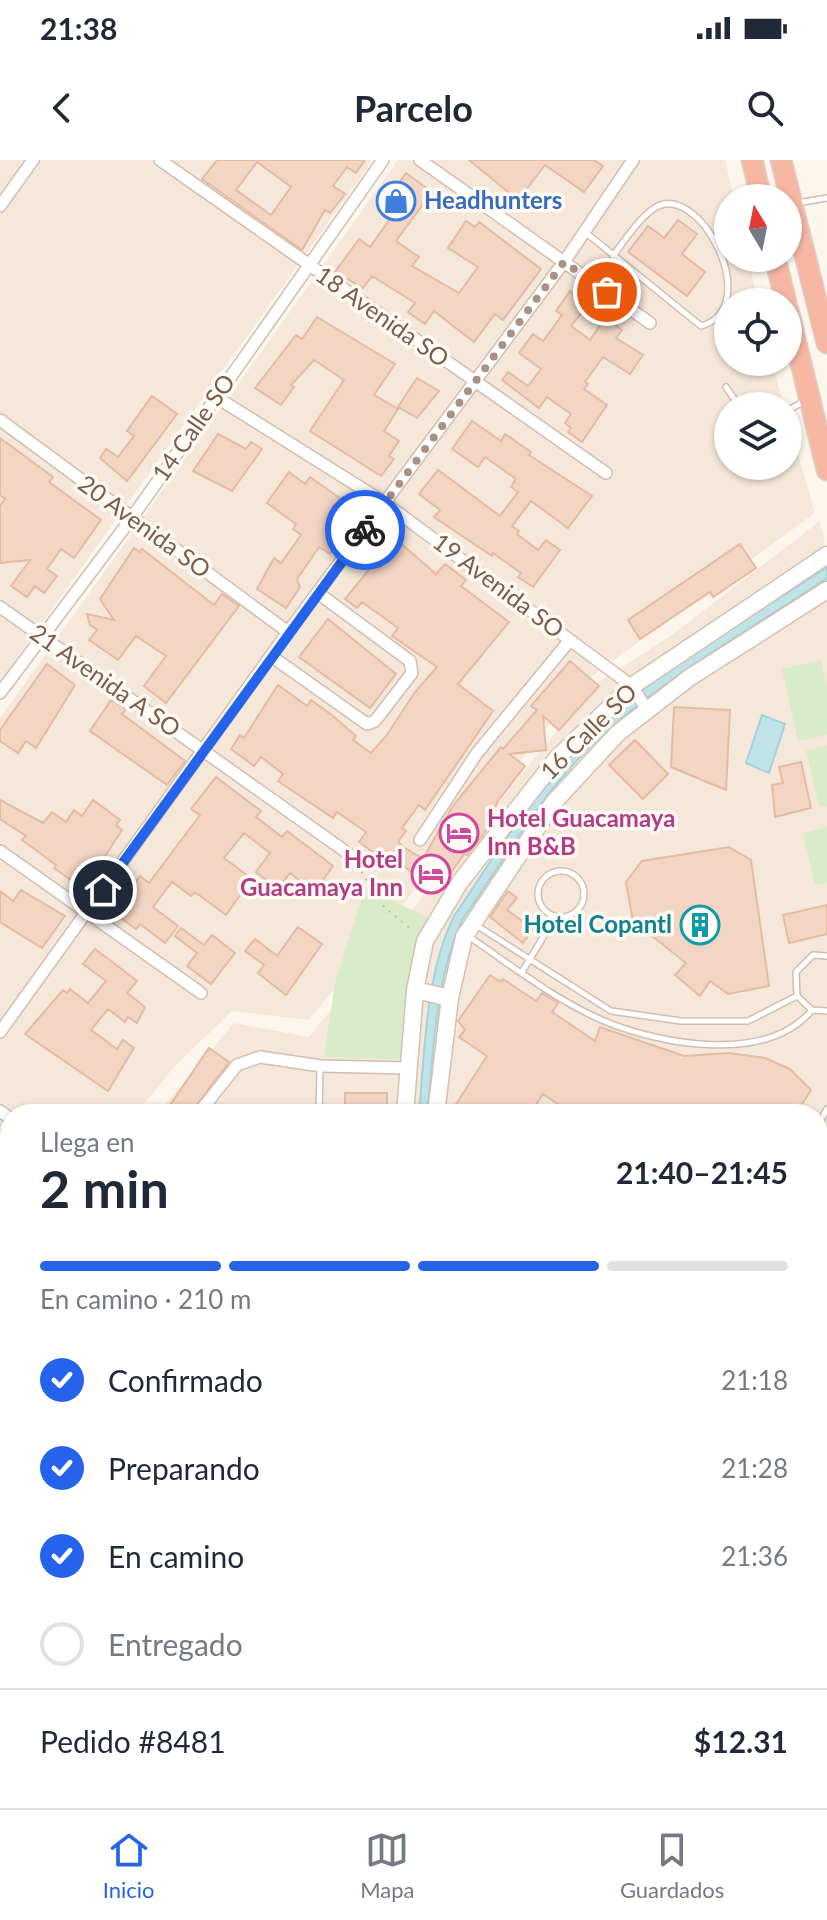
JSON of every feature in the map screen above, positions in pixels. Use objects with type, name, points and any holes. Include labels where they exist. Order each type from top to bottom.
[{"type":"highway","points":[[752,160],[758,184]]},
{"type":"highway","points":[[781,160],[787,184]]},
{"type":"highway","points":[[802,244],[827,343]]},
{"type":"highway","points":[[802,367],[826,466]]},
{"type":"street","points":[[0,206],[33,160]]},
{"type":"street","name":"18 Avenida SO","points":[[160,160],[606,473]]},
{"type":"street","name":"14 Calle SO","points":[[0,693],[39,636],[131,519],[383,160]]},
{"type":"street","points":[[420,160],[650,323]]},
{"type":"street","points":[[0,1032],[288,632],[564,262],[633,160]]},
{"type":"street","name":"19 Avenida SO","points":[[216,397],[385,503],[633,687],[647,709]]},
{"type":"street","name":"20 Avenida SO","points":[[0,420],[288,632]]},
{"type":"street","name":"16 Calle SO","points":[[406,1104],[425,941],[460,882],[558,757],[633,687],[827,555]]},
{"type":"street","name":"16 Calle SO","points":[[437,1104],[447,997],[468,928],[554,802],[618,733],[647,709],[689,678],[827,590]]},
{"type":"street","points":[[271,656],[367,724],[375,721],[412,673],[410,661],[318,593]]},
{"type":"street","name":"21 Avenida A SO","points":[[0,607],[349,854]]},
{"type":"street","points":[[420,840],[477,753],[570,640]]},
{"type":"street","points":[[0,851],[201,993]]},
{"type":"street","points":[[419,991],[447,997]]},
{"type":"street","points":[[206,1104],[237,1065],[260,1057],[321,1066],[408,1068]]},
{"type":"lane","points":[[802,202],[827,198]]},
{"type":"lane","points":[[584,231],[613,256],[701,326],[710,323],[728,299],[730,286],[716,243],[700,219],[676,205],[663,204],[652,209],[613,256]]},
{"type":"lane","points":[[726,387],[729,392]]},
{"type":"lane","points":[[802,403],[810,399]]},
{"type":"lane","points":[[522,972],[556,916],[577,911],[584,899],[579,878],[566,871],[546,876],[539,889],[540,903],[556,916]]},
{"type":"lane","points":[[468,928],[531,958],[611,1011],[681,1021],[748,1021],[797,996]]},
{"type":"lane","points":[[468,928],[522,972],[604,1021],[675,1041],[741,1046],[799,1026],[812,1010]]},
{"type":"lane","points":[[827,956],[813,955],[796,972],[797,996],[812,1010],[827,1011]]},
{"type":"lane","points":[[604,1021],[611,1011]]},
{"type":"lane","points":[[319,1104],[321,1066]]},
{"type":"path","points":[[349,854],[385,908],[425,941]]},
{"type":"shaded area","points":[[0,160],[373,160],[0,682]]},
{"type":"shaded area","points":[[398,160],[725,160],[731,184],[714,184],[714,272],[751,272],[755,288],[714,288],[714,376],[776,376],[780,392],[714,392],[714,480],[802,480],[802,468],[815,513],[585,681],[309,1020],[232,1011],[174,1067],[144,1104],[0,1104],[0,718]]},
{"type":"shaded area","points":[[820,521],[827,553],[827,1104],[165,1104],[234,1023],[309,1037],[593,686],[673,634]]},
{"type":"green space","points":[[821,660],[827,689],[827,735],[798,741],[782,669]]},
{"type":"green space","points":[[827,746],[827,806],[819,807],[806,750]]},
{"type":"green space","points":[[827,827],[827,883],[815,885],[803,833]]},
{"type":"green space","points":[[365,887],[434,921],[413,1060],[324,1057],[335,983]]},
{"type":"water","points":[[827,567],[827,578],[706,656],[619,720],[556,784],[462,920],[441,991],[428,1104],[420,1104],[432,988],[444,939],[454,916],[538,793],[576,748],[624,704],[709,643]]},
{"type":"water","points":[[762,715],[785,724],[769,773],[746,763]]},
{"type":"building","points":[[217,160],[365,160],[356,173],[347,167],[333,186],[345,194],[330,213],[325,210],[302,250],[202,179]],"holes":[[[257,162],[291,187],[271,215],[236,190]]]},
{"type":"building","points":[[469,160],[594,160],[603,166],[584,192],[545,165],[518,200]]},
{"type":"building","points":[[406,173],[432,192],[396,241],[419,257],[412,266],[459,293],[478,267],[448,248],[466,221],[475,227],[479,222],[541,269],[503,320],[495,314],[474,342],[434,311],[425,324],[408,312],[415,303],[372,276],[363,288],[335,272],[359,239],[370,247],[392,216],[381,208]]},
{"type":"building","points":[[678,220],[697,234],[682,254],[705,272],[687,296],[628,252],[648,226],[664,238]]},
{"type":"building","points":[[570,291],[588,305],[571,326],[590,340],[605,318],[622,330],[616,338],[643,355],[630,374],[603,357],[585,382],[588,384],[584,389],[607,405],[582,442],[568,432],[571,428],[565,423],[571,414],[547,397],[539,408],[502,380],[508,372],[528,386],[541,369],[519,353],[533,334],[543,341],[562,315],[556,311]]},
{"type":"building","points":[[317,317],[395,364],[374,395],[398,409],[384,431],[399,441],[389,456],[394,459],[381,476],[310,431],[344,380],[314,360],[291,385],[294,387],[281,405],[255,388],[296,335],[302,339]]},
{"type":"building","points":[[417,378],[439,391],[417,418],[398,407]]},
{"type":"building","points":[[152,396],[177,414],[127,481],[100,458],[106,449],[118,457],[134,436],[127,431]]},
{"type":"building","points":[[472,421],[501,441],[505,434],[531,452],[529,455],[592,496],[568,528],[531,501],[512,526],[519,531],[517,534],[538,550],[546,540],[560,550],[533,587],[518,577],[521,573],[493,553],[492,556],[434,517],[440,510],[419,494],[438,470],[500,516],[518,492],[511,487],[516,479],[485,457],[478,467],[452,449]]},
{"type":"building","points":[[218,434],[246,449],[251,442],[262,449],[232,491],[193,471]]},
{"type":"building","points":[[0,438],[53,477],[49,482],[101,520],[74,558],[61,549],[47,569],[57,576],[44,593],[35,586],[27,597],[11,586],[30,560],[0,563],[0,506],[5,499],[0,495]]},
{"type":"building","points":[[289,472],[305,484],[310,477],[349,505],[336,523],[347,530],[330,554],[319,547],[297,579],[300,587],[286,608],[257,589],[274,558],[281,563],[301,535],[293,529],[296,524],[267,503]]},
{"type":"building","points":[[391,535],[436,574],[445,564],[466,580],[461,586],[509,622],[458,684],[493,711],[425,810],[419,805],[402,828],[406,831],[398,842],[405,848],[423,859],[452,807],[501,747],[503,749],[537,710],[531,706],[570,661],[599,686],[559,730],[543,716],[546,750],[509,754],[525,766],[498,801],[493,811],[496,814],[483,835],[467,855],[464,854],[437,893],[389,854],[384,860],[359,842],[366,832],[337,812],[333,818],[278,781],[283,774],[261,757],[254,766],[231,749],[240,735],[244,738],[278,685],[307,706],[311,700],[333,716],[356,736],[353,740],[371,753],[387,735],[415,692],[437,667],[392,636],[398,628],[362,602],[357,608],[345,599],[376,561],[373,559]]},
{"type":"building","points":[[740,544],[756,568],[713,597],[710,592],[640,639],[628,620]]},
{"type":"building","points":[[134,548],[140,552],[142,549],[214,605],[222,594],[239,606],[166,703],[144,686],[166,656],[136,636],[118,660],[89,640],[97,630],[90,625],[87,614],[114,620],[100,599]]},
{"type":"building","points":[[328,619],[396,674],[370,708],[299,657]]},
{"type":"building","points":[[47,664],[75,685],[36,748],[26,741],[18,753],[0,741],[0,730]]},
{"type":"building","points":[[111,700],[126,709],[122,714],[185,761],[167,785],[90,731]]},
{"type":"building","points":[[674,707],[730,710],[726,790],[671,767]]},
{"type":"building","points":[[635,740],[668,774],[643,799],[609,765]]},
{"type":"building","points":[[801,762],[811,808],[775,817],[772,785],[783,783],[779,767]]},
{"type":"building","points":[[216,777],[261,811],[256,817],[282,837],[287,831],[333,866],[314,892],[290,873],[278,889],[256,872],[270,853],[244,833],[224,858],[252,879],[226,915],[195,892],[191,896],[172,882],[153,907],[178,926],[165,943],[140,924],[136,929],[113,912],[140,876],[149,883],[200,815],[191,809]]},
{"type":"building","points":[[0,800],[43,823],[52,812],[66,822],[74,810],[82,816],[93,800],[120,820],[116,825],[122,830],[84,889],[22,840],[26,836],[0,819]]},
{"type":"building","name":"Hotel Copantl","points":[[729,847],[751,860],[769,986],[728,994],[710,981],[700,996],[675,975],[686,963],[633,921],[626,882],[642,861]]},
{"type":"building","points":[[21,890],[65,916],[42,948],[0,922],[0,891],[13,901]]},
{"type":"building","points":[[508,891],[517,898],[507,910],[533,929],[523,943],[490,917]]},
{"type":"building","points":[[827,905],[827,934],[789,943],[783,915]]},
{"type":"building","points":[[298,927],[322,944],[286,995],[258,973],[264,965],[245,951],[255,939],[277,956]]},
{"type":"building","points":[[181,928],[204,945],[212,935],[235,953],[211,984],[187,966],[197,953],[175,936]]},
{"type":"building","points":[[95,949],[137,981],[127,993],[145,1007],[137,1023],[128,1017],[125,1022],[108,1009],[91,1030],[117,1049],[123,1040],[134,1048],[108,1091],[25,1034],[63,990],[67,993],[70,989],[88,1003],[106,981],[83,964]]},
{"type":"building","points":[[490,975],[501,982],[503,979],[536,1001],[542,993],[558,1003],[552,1012],[595,1041],[600,1027],[684,1056],[729,1053],[765,1058],[790,1069],[811,1090],[802,1104],[558,1104],[543,1094],[536,1104],[456,1104],[487,1056],[459,1037],[465,1030],[458,1021]]},
{"type":"building","points":[[209,1048],[229,1062],[198,1104],[171,1104]]},
{"type":"building","points":[[345,1093],[387,1093],[387,1104],[345,1104]]},
{"type":"way so far","points":[[365,530],[564,262],[607,292]]},
{"type":"place","name":"Headhunters","points":[[396,201]]},
{"type":"place","name":"Hotel Guacamaya Inn B&B","points":[[459,833]]},
{"type":"place","name":"Hotel Guacamaya Inn","points":[[431,874]]},
{"type":"place","name":"Hotel Copantl","points":[[700,925]]},
{"type":"route","points":[[103,890],[365,530]]}]
